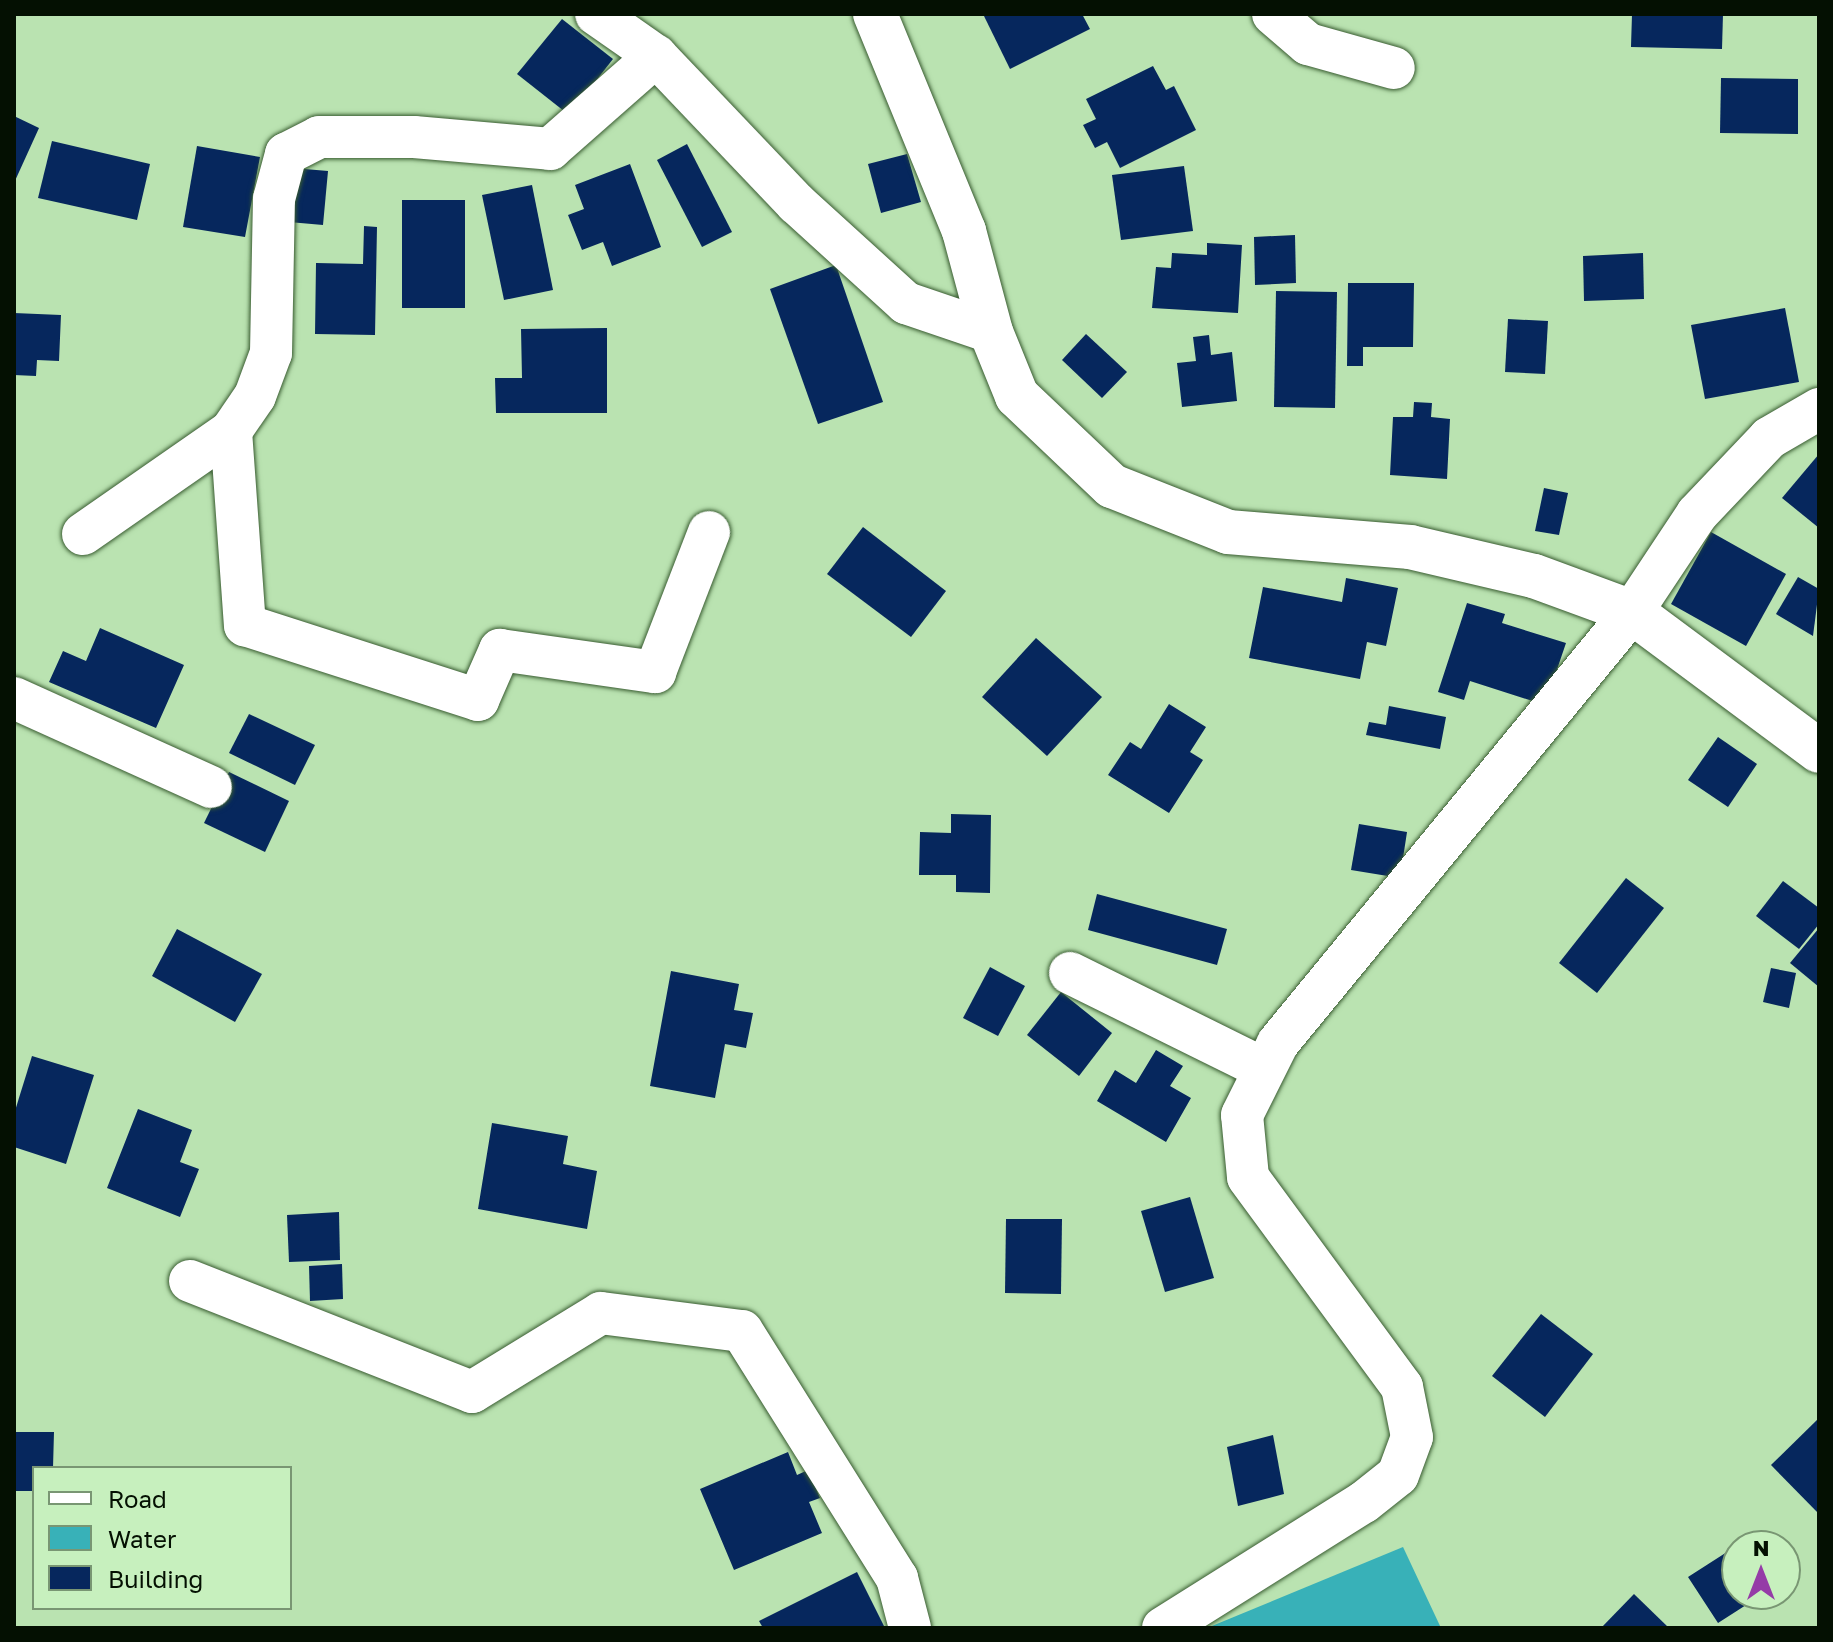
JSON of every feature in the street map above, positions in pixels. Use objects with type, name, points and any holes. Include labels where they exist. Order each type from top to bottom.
[{"type":"main road","points":[[875,14],[964,231],[991,332],[1017,396],[1112,486],[1228,532],[1410,547],[1534,576],[1632,612],[1819,751]]},
{"type":"street","points":[[596,14],[656,56],[874,276],[906,303],[991,332]]},
{"type":"street","points":[[1273,14],[1308,44],[1394,68]]},
{"type":"street","points":[[83,534],[231,431],[255,396],[271,353],[274,199],[286,154],[319,137],[414,137],[550,149],[656,56]]},
{"type":"street","points":[[1163,1628],[1364,1502],[1398,1475],[1412,1437],[1402,1387],[1248,1177],[1242,1115],[1264,1069],[1288,1030],[1632,612],[1697,514],[1769,438],[1819,409]]},
{"type":"street","points":[[231,431],[245,625],[478,700],[500,650],[655,672],[709,532]]},
{"type":"street","points":[[14,698],[211,787]]},
{"type":"street","points":[[1070,973],[1264,1069]]},
{"type":"street","points":[[190,1281],[472,1392],[601,1313],[742,1331],[897,1578],[910,1628]]},
{"type":"water","points":[[1403,1547],[1441,1628],[1207,1628]]},
{"type":"building","points":[[983,14],[1082,14],[1090,29],[1010,69]]},
{"type":"building","points":[[1632,14],[1723,14],[1722,49],[1631,47]]},
{"type":"building","points":[[562,19],[613,59],[569,115],[517,74]]},
{"type":"building","points":[[1153,66],[1166,90],[1174,86],[1196,130],[1120,168],[1107,142],[1095,148],[1083,125],[1096,119],[1086,99]]},
{"type":"building","points":[[1721,78],[1798,79],[1798,134],[1720,133]]},
{"type":"building","points":[[14,116],[39,128],[14,183]]},
{"type":"building","points":[[52,141],[150,164],[137,220],[38,198]]},
{"type":"building","points":[[687,144],[732,232],[702,247],[657,160]]},
{"type":"building","points":[[197,146],[260,157],[245,237],[183,227]]},
{"type":"building","points":[[907,154],[921,202],[881,213],[868,164]]},
{"type":"building","points":[[630,164],[661,247],[612,266],[603,242],[582,250],[568,215],[584,209],[575,185]]},
{"type":"building","points":[[1184,166],[1193,231],[1121,240],[1112,175]]},
{"type":"building","points":[[293,168],[328,171],[323,225],[289,222]]},
{"type":"building","points":[[532,185],[553,290],[504,300],[482,195]]},
{"type":"building","points":[[402,200],[465,200],[465,308],[402,308]]},
{"type":"building","points":[[364,226],[377,227],[375,335],[315,334],[316,263],[363,264]]},
{"type":"building","points":[[1295,235],[1296,283],[1255,285],[1254,237]]},
{"type":"building","points":[[1207,243],[1242,245],[1238,313],[1152,308],[1156,267],[1171,268],[1172,253],[1207,255]]},
{"type":"building","points":[[1643,253],[1644,299],[1584,301],[1583,256]]},
{"type":"building","points":[[836,265],[883,402],[818,424],[770,289]]},
{"type":"building","points":[[1348,283],[1414,283],[1413,347],[1363,347],[1363,366],[1347,366]]},
{"type":"building","points":[[1276,291],[1337,292],[1335,408],[1274,407]]},
{"type":"building","points":[[1785,308],[1799,382],[1705,399],[1691,325]]},
{"type":"building","points":[[14,313],[61,315],[59,361],[37,360],[36,376],[14,375]]},
{"type":"building","points":[[1508,319],[1548,321],[1545,374],[1505,372]]},
{"type":"building","points":[[607,328],[607,413],[496,413],[495,378],[522,378],[521,329]]},
{"type":"building","points":[[1086,334],[1127,372],[1102,398],[1062,360]]},
{"type":"building","points":[[1209,335],[1211,355],[1232,352],[1237,401],[1182,407],[1177,363],[1196,361],[1193,337]]},
{"type":"building","points":[[1414,402],[1432,403],[1431,417],[1450,419],[1447,479],[1390,475],[1393,417],[1413,417]]},
{"type":"building","points":[[1819,454],[1819,528],[1782,498]]},
{"type":"building","points":[[1544,488],[1568,493],[1559,535],[1535,531]]},
{"type":"building","points":[[863,527],[946,591],[911,637],[827,574]]},
{"type":"building","points":[[1711,532],[1786,574],[1746,646],[1671,604]]},
{"type":"building","points":[[1798,577],[1819,589],[1813,636],[1776,614]]},
{"type":"building","points":[[1346,578],[1398,588],[1386,646],[1367,642],[1360,679],[1249,658],[1263,587],[1342,602]]},
{"type":"building","points":[[1467,603],[1505,614],[1502,623],[1566,643],[1545,705],[1470,681],[1464,700],[1438,692]]},
{"type":"building","points":[[100,628],[184,665],[156,728],[49,682],[63,651],[86,661]]},
{"type":"building","points":[[1036,638],[1102,697],[1047,756],[982,697]]},
{"type":"building","points":[[1169,704],[1206,727],[1190,752],[1203,760],[1169,813],[1108,775],[1130,742],[1141,749]]},
{"type":"building","points":[[1389,706],[1446,717],[1440,749],[1366,735],[1369,722],[1386,725]]},
{"type":"building","points":[[249,714],[315,745],[295,785],[229,753]]},
{"type":"building","points":[[1718,737],[1757,764],[1728,807],[1688,780]]},
{"type":"building","points":[[229,772],[289,801],[265,852],[204,823]]},
{"type":"building","points":[[951,814],[991,815],[990,893],[956,892],[956,875],[919,875],[920,832],[951,833]]},
{"type":"building","points":[[1359,824],[1407,832],[1400,878],[1351,870]]},
{"type":"building","points":[[1626,878],[1664,908],[1597,993],[1559,963]]},
{"type":"building","points":[[1783,881],[1819,908],[1819,924],[1799,949],[1756,916]]},
{"type":"building","points":[[1097,894],[1227,929],[1217,965],[1088,930]]},
{"type":"building","points":[[1819,928],[1819,987],[1790,963]]},
{"type":"building","points":[[177,929],[262,974],[235,1022],[152,976]]},
{"type":"building","points":[[990,967],[1025,986],[998,1036],[963,1018]]},
{"type":"building","points":[[1771,968],[1796,973],[1789,1008],[1763,1002]]},
{"type":"building","points":[[671,971],[739,984],[734,1010],[753,1013],[746,1048],[725,1044],[715,1098],[650,1086]]},
{"type":"building","points":[[1061,992],[1112,1033],[1079,1076],[1027,1035]]},
{"type":"building","points":[[1156,1050],[1183,1066],[1170,1086],[1191,1098],[1166,1142],[1097,1101],[1115,1070],[1136,1083]]},
{"type":"building","points":[[32,1056],[94,1075],[66,1164],[14,1147],[14,1114]]},
{"type":"building","points":[[138,1109],[192,1130],[180,1162],[199,1169],[180,1217],[107,1188]]},
{"type":"building","points":[[492,1123],[568,1136],[563,1164],[597,1171],[587,1229],[478,1209]]},
{"type":"building","points":[[1190,1197],[1214,1278],[1165,1292],[1141,1211]]},
{"type":"building","points":[[339,1212],[340,1260],[289,1262],[287,1215]]},
{"type":"building","points":[[1006,1219],[1062,1219],[1061,1294],[1005,1293]]},
{"type":"building","points":[[342,1264],[343,1299],[310,1301],[309,1266]]},
{"type":"building","points":[[1541,1314],[1593,1354],[1545,1417],[1492,1376]]},
{"type":"building","points":[[1819,1418],[1819,1514],[1771,1465]]},
{"type":"building","points":[[14,1432],[54,1432],[53,1466],[32,1466],[32,1491],[14,1491]]},
{"type":"building","points":[[1273,1435],[1284,1494],[1238,1506],[1227,1447]]},
{"type":"building","points":[[788,1452],[797,1475],[808,1470],[820,1498],[809,1502],[822,1533],[734,1570],[700,1489]]},
{"type":"building","points":[[1721,1556],[1721,1610],[1738,1610],[1718,1623],[1688,1577]]},
{"type":"building","points":[[857,1572],[885,1628],[763,1628],[759,1621]]},
{"type":"building","points":[[1634,1594],[1669,1628],[1601,1628]]}]
